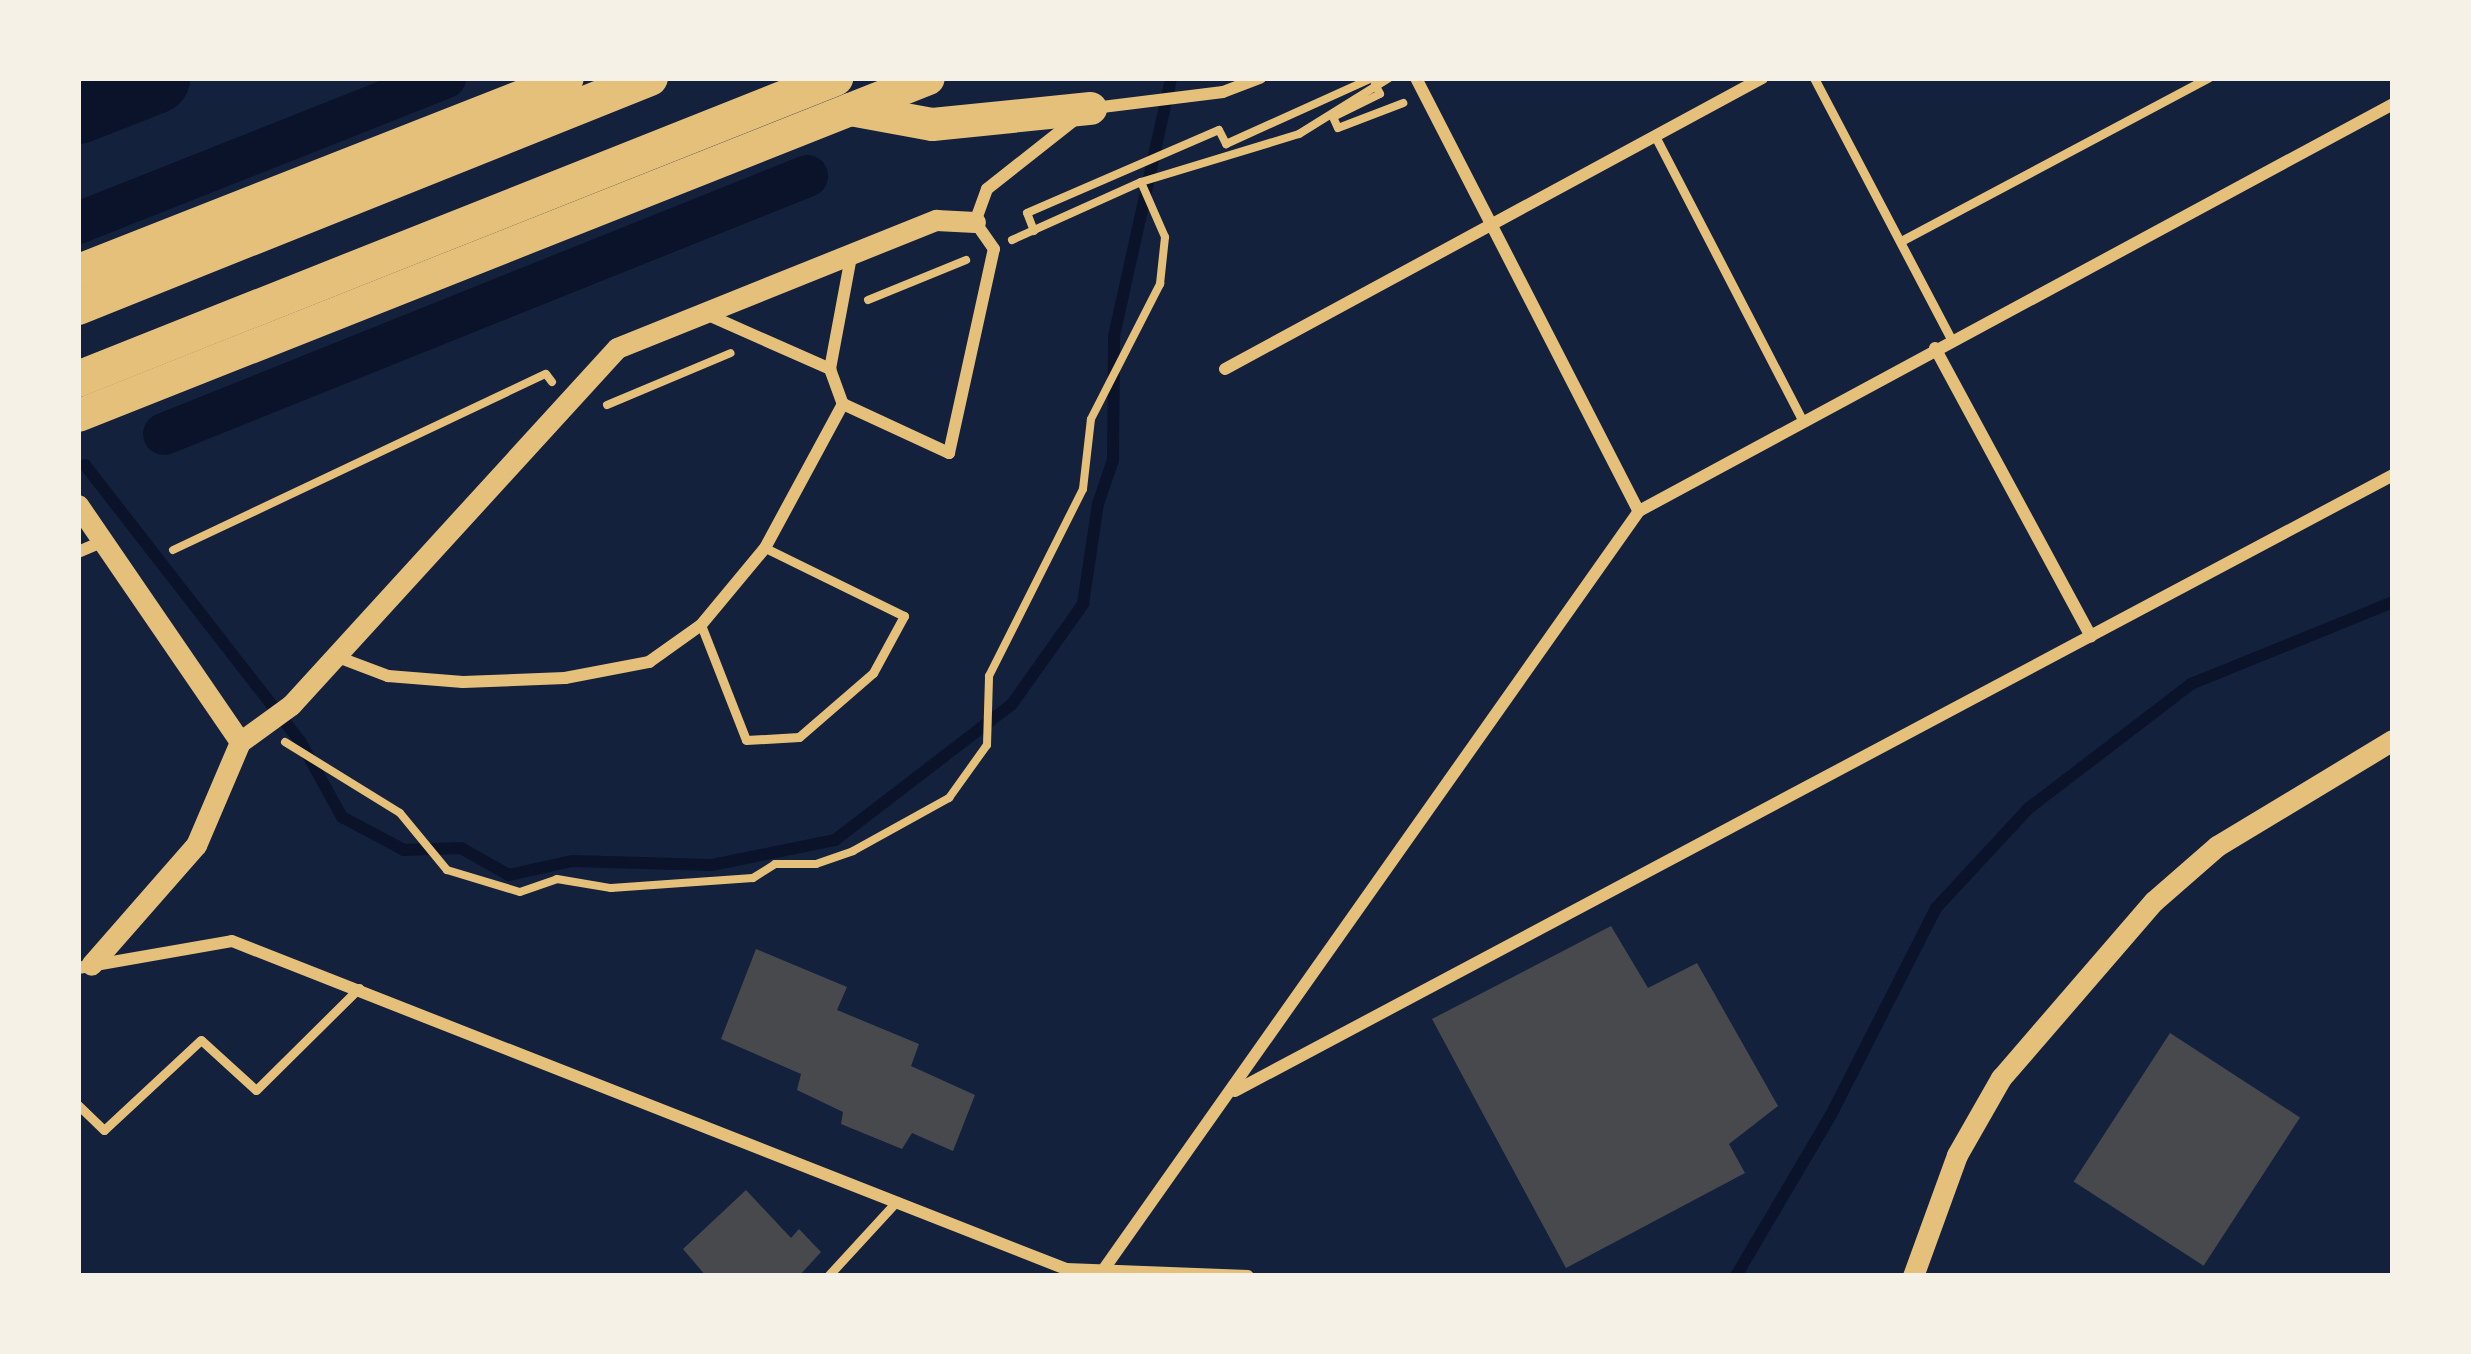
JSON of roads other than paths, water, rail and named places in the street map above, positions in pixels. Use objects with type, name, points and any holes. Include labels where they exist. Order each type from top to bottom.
[{"type":"highway","points":[[78,270],[567,78]]},
{"type":"highway","points":[[78,307],[650,78]]},
{"type":"highway","points":[[78,379],[842,93],[928,78]]},
{"type":"highway","points":[[78,415],[842,93],[932,124],[1090,108]]},
{"type":"street","points":[[974,222],[987,190],[1090,108],[1223,92],[1260,78]]},
{"type":"street","points":[[1416,78],[1421,96],[1639,511]]},
{"type":"street","points":[[1225,369],[1762,78]]},
{"type":"street","points":[[1100,1276],[1639,511],[2393,104]]},
{"type":"street","points":[[84,967],[196,845],[240,742],[263,729],[335,656],[617,348],[936,220],[974,222]]},
{"type":"street","points":[[851,257],[830,369],[843,404],[949,453],[994,249],[974,222]]},
{"type":"street","points":[[705,313],[830,369]]},
{"type":"street","points":[[1935,348],[2091,636]]},
{"type":"street","points":[[335,656],[388,676],[565,678],[649,662],[701,625],[765,548],[843,404]]},
{"type":"street","points":[[1229,1095],[2393,476]]},
{"type":"street","points":[[78,505],[240,742]]},
{"type":"street","points":[[78,552],[101,542]]},
{"type":"street","points":[[1913,1276],[1957,1155],[2001,1078],[2154,901],[2217,846],[2393,740]]},
{"type":"street","points":[[84,967],[232,941],[896,1202],[1100,1276],[1248,1276]]},
{"type":"lane","points":[[1814,78],[1951,340]]},
{"type":"lane","points":[[1901,241],[2207,78]]},
{"type":"lane","points":[[1655,136],[1802,419]]},
{"type":"lane","points":[[701,625],[746,740],[799,737],[873,673],[904,616],[765,548]]},
{"type":"lane","points":[[78,1106],[104,1130],[201,1040],[256,1090],[359,988]]},
{"type":"lane","points":[[828,1276],[896,1202]]},
{"type":"waterway","points":[[78,108],[154,78]]},
{"type":"waterway","points":[[78,223],[445,78]]},
{"type":"waterway","points":[[85,465],[300,741],[342,817],[404,850],[461,848],[509,875],[572,861],[712,865],[835,840],[1012,704],[1083,604],[1098,504],[1113,460],[1114,336],[1171,78]]},
{"type":"waterway","points":[[164,434],[807,176]]},
{"type":"waterway","points":[[1736,1276],[1831,1115],[1936,908],[2029,808],[2191,684],[2393,602]]}]
